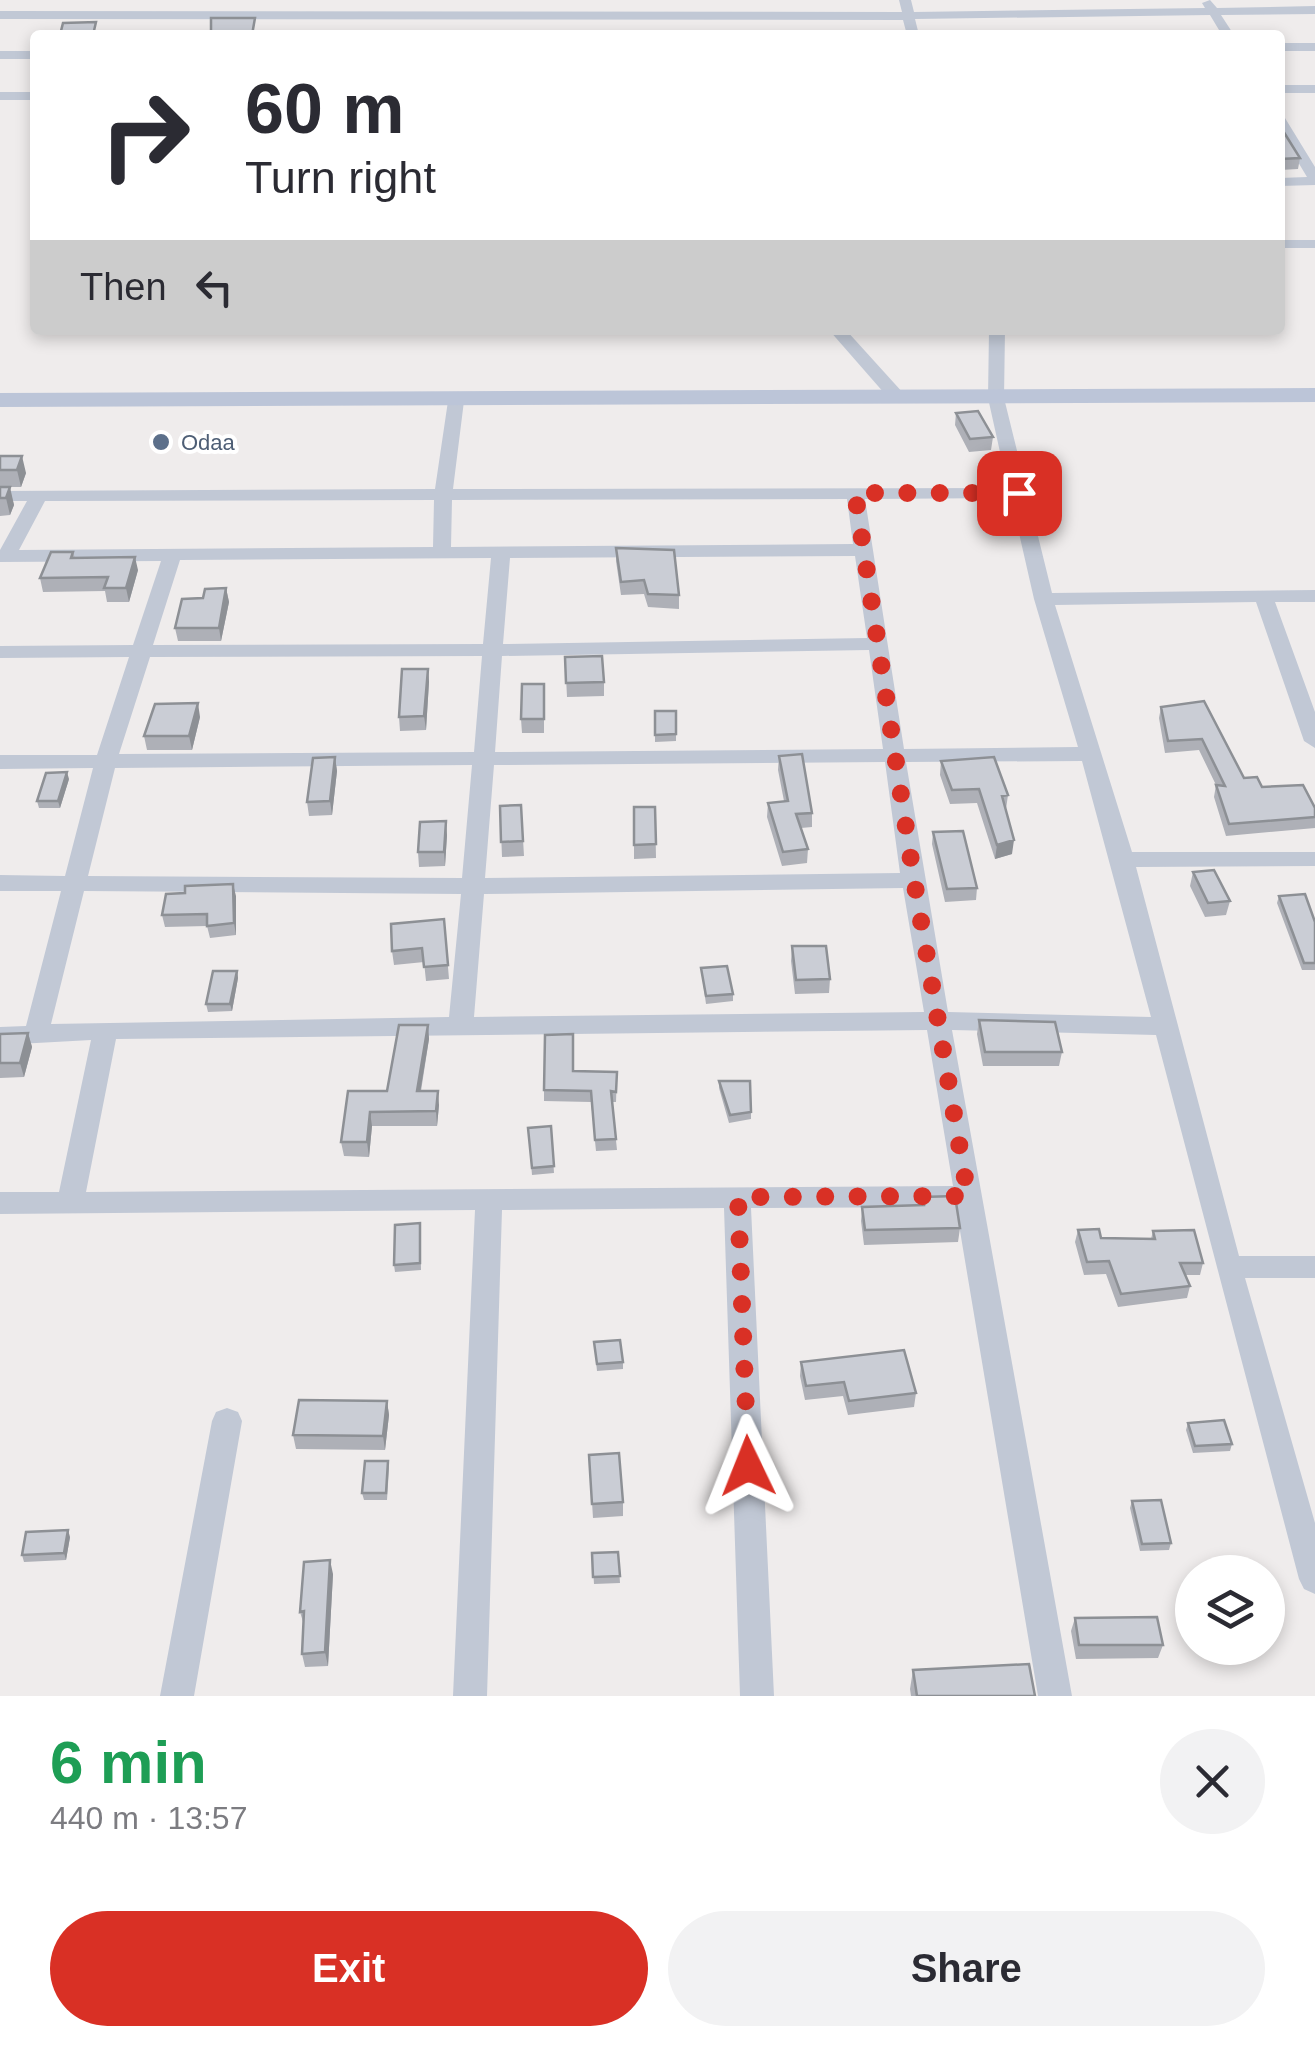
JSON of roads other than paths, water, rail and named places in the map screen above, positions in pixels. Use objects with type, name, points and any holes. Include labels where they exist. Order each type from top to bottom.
[{"type":"main road","points":[[0,400],[1315,395]]},
{"type":"street","points":[[273,0],[273,15]]},
{"type":"street","points":[[502,0],[535,30]]},
{"type":"street","points":[[906,0],[912,30]]},
{"type":"street","points":[[0,15],[908,16],[1210,5],[1315,10]]},
{"type":"street","points":[[1210,5],[1225,30]]},
{"type":"street","points":[[1285,47],[1315,47]]},
{"type":"street","points":[[0,55],[30,55]]},
{"type":"street","points":[[1285,88],[1315,88]]},
{"type":"street","points":[[0,96],[30,96]]},
{"type":"street","points":[[1285,182],[1315,180],[1287,130]]},
{"type":"street","points":[[1285,244],[1315,244]]},
{"type":"street","points":[[841,335],[898,398]]},
{"type":"street","points":[[997,335],[996,398],[1044,599],[1123,860],[1228,1268],[1315,1579]]},
{"type":"street","points":[[442,555],[443,494],[456,401]]},
{"type":"street","points":[[855,493],[937,1020],[1056,1696]]},
{"type":"street","points":[[0,496],[1019,493]]},
{"type":"street","points":[[3,556],[39,496]]},
{"type":"street","points":[[3,556],[863,550]]},
{"type":"street","points":[[461,1026],[500,554]]},
{"type":"street","points":[[36,1036],[72,882],[106,761],[172,557]]},
{"type":"street","points":[[1262,596],[1313,732]]},
{"type":"street","points":[[1044,599],[1315,596]]},
{"type":"street","points":[[0,652],[879,644]]},
{"type":"street","points":[[0,762],[1090,754]]},
{"type":"street","points":[[1123,860],[1315,859]]},
{"type":"street","points":[[0,883],[473,886],[914,880]]},
{"type":"street","points":[[0,1036],[140,1029],[937,1020],[1165,1026]]},
{"type":"street","points":[[70,1202],[106,1033]]},
{"type":"street","points":[[0,1203],[968,1196]]},
{"type":"street","points":[[738,1197],[757,1696]]},
{"type":"street","points":[[470,1696],[489,1199]]},
{"type":"street","points":[[1228,1268],[1315,1267]]},
{"type":"street","points":[[177,1696],[227,1421]]},
{"type":"place","name":"Odaa","points":[[161,442]]}]
